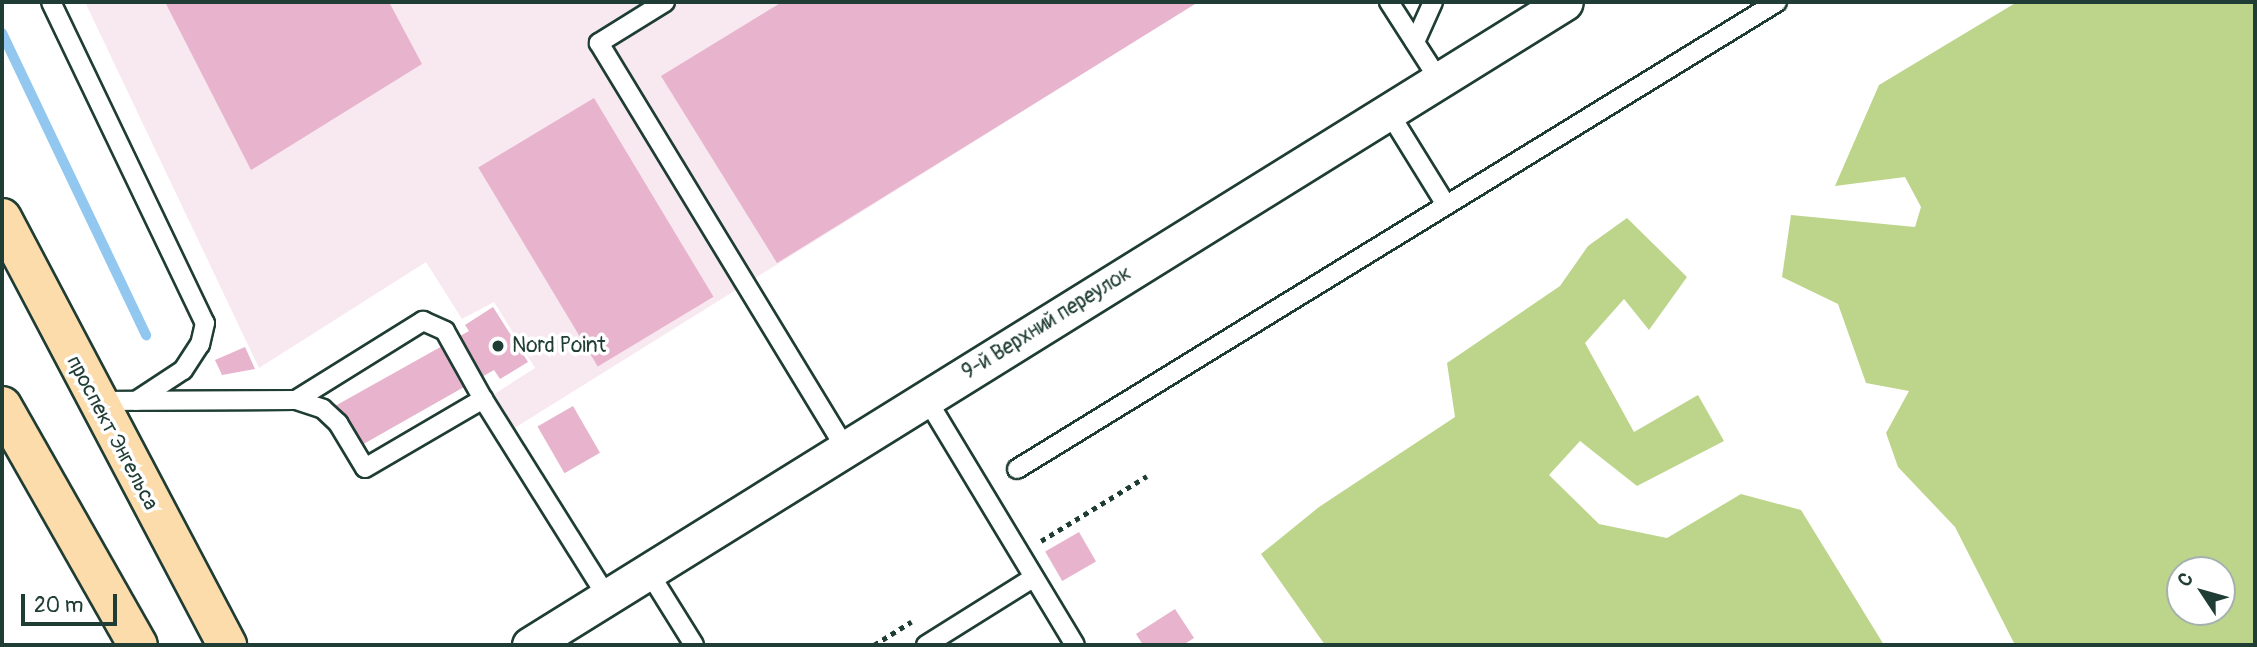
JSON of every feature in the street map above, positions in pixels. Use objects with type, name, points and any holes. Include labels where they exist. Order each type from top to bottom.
[{"type":"main road","name":"проспект Энгельса","points":[[2,218],[94,401],[227,645]]},
{"type":"main road","points":[[2,406],[138,645]]},
{"type":"street","name":"9-й Верхний переулок","points":[[530,645],[1565,2]]},
{"type":"lane","points":[[51,2],[205,323],[201,344],[183,370],[136,401]]},
{"type":"lane","points":[[665,2],[599,43],[845,448]]},
{"type":"lane","points":[[1389,2],[1439,80]]},
{"type":"lane","points":[[1415,42],[1433,2]]},
{"type":"lane","points":[[1017,469],[1777,2]]},
{"type":"lane","points":[[1388,111],[1446,205]]},
{"type":"lane","points":[[296,400],[423,321],[445,331],[483,399],[607,597]]},
{"type":"lane","points":[[926,398],[1075,645]]},
{"type":"lane","points":[[94,401],[296,400],[323,409],[338,423],[365,468],[483,399]]},
{"type":"lane","points":[[648,571],[694,645]]},
{"type":"lane","points":[[926,645],[1033,578]]},
{"type":"shaded area","points":[[85,2],[1198,2],[513,429],[493,395],[535,368],[494,302],[462,319],[426,262],[259,368]]},
{"type":"green space","points":[[2017,2],[2255,2],[2255,645],[2015,645],[1955,527],[1898,467],[1886,433],[1909,391],[1866,383],[1838,304],[1782,277],[1791,215],[1915,227],[1921,207],[1905,177],[1835,186],[1879,85]]},
{"type":"green space","points":[[1627,218],[1687,277],[1649,330],[1624,299],[1585,343],[1634,432],[1698,395],[1724,441],[1637,486],[1580,441],[1549,475],[1599,524],[1667,538],[1741,494],[1801,510],[1884,645],[1325,645],[1261,554],[1319,507],[1455,417],[1447,363],[1560,286],[1588,246]]},
{"type":"building","points":[[165,2],[389,2],[422,64],[251,170]]},
{"type":"building","points":[[782,2],[1195,4],[777,263],[661,76]]},
{"type":"building","points":[[594,98],[713,297],[598,366],[478,168]]},
{"type":"building","points":[[493,307],[528,362],[500,379],[494,370],[360,446],[335,406],[469,331],[465,325]]},
{"type":"building","points":[[245,347],[255,369],[222,375],[215,360]]},
{"type":"building","points":[[573,406],[600,453],[564,473],[537,426]]},
{"type":"building","points":[[1079,532],[1096,561],[1062,581],[1045,552]]},
{"type":"building","points":[[1175,609],[1194,638],[1183,645],[1143,645],[1136,634]]},
{"type":"waterway","points":[[2,33],[146,335]]},
{"type":"place","name":"Nord Point","points":[[498,346]]}]
